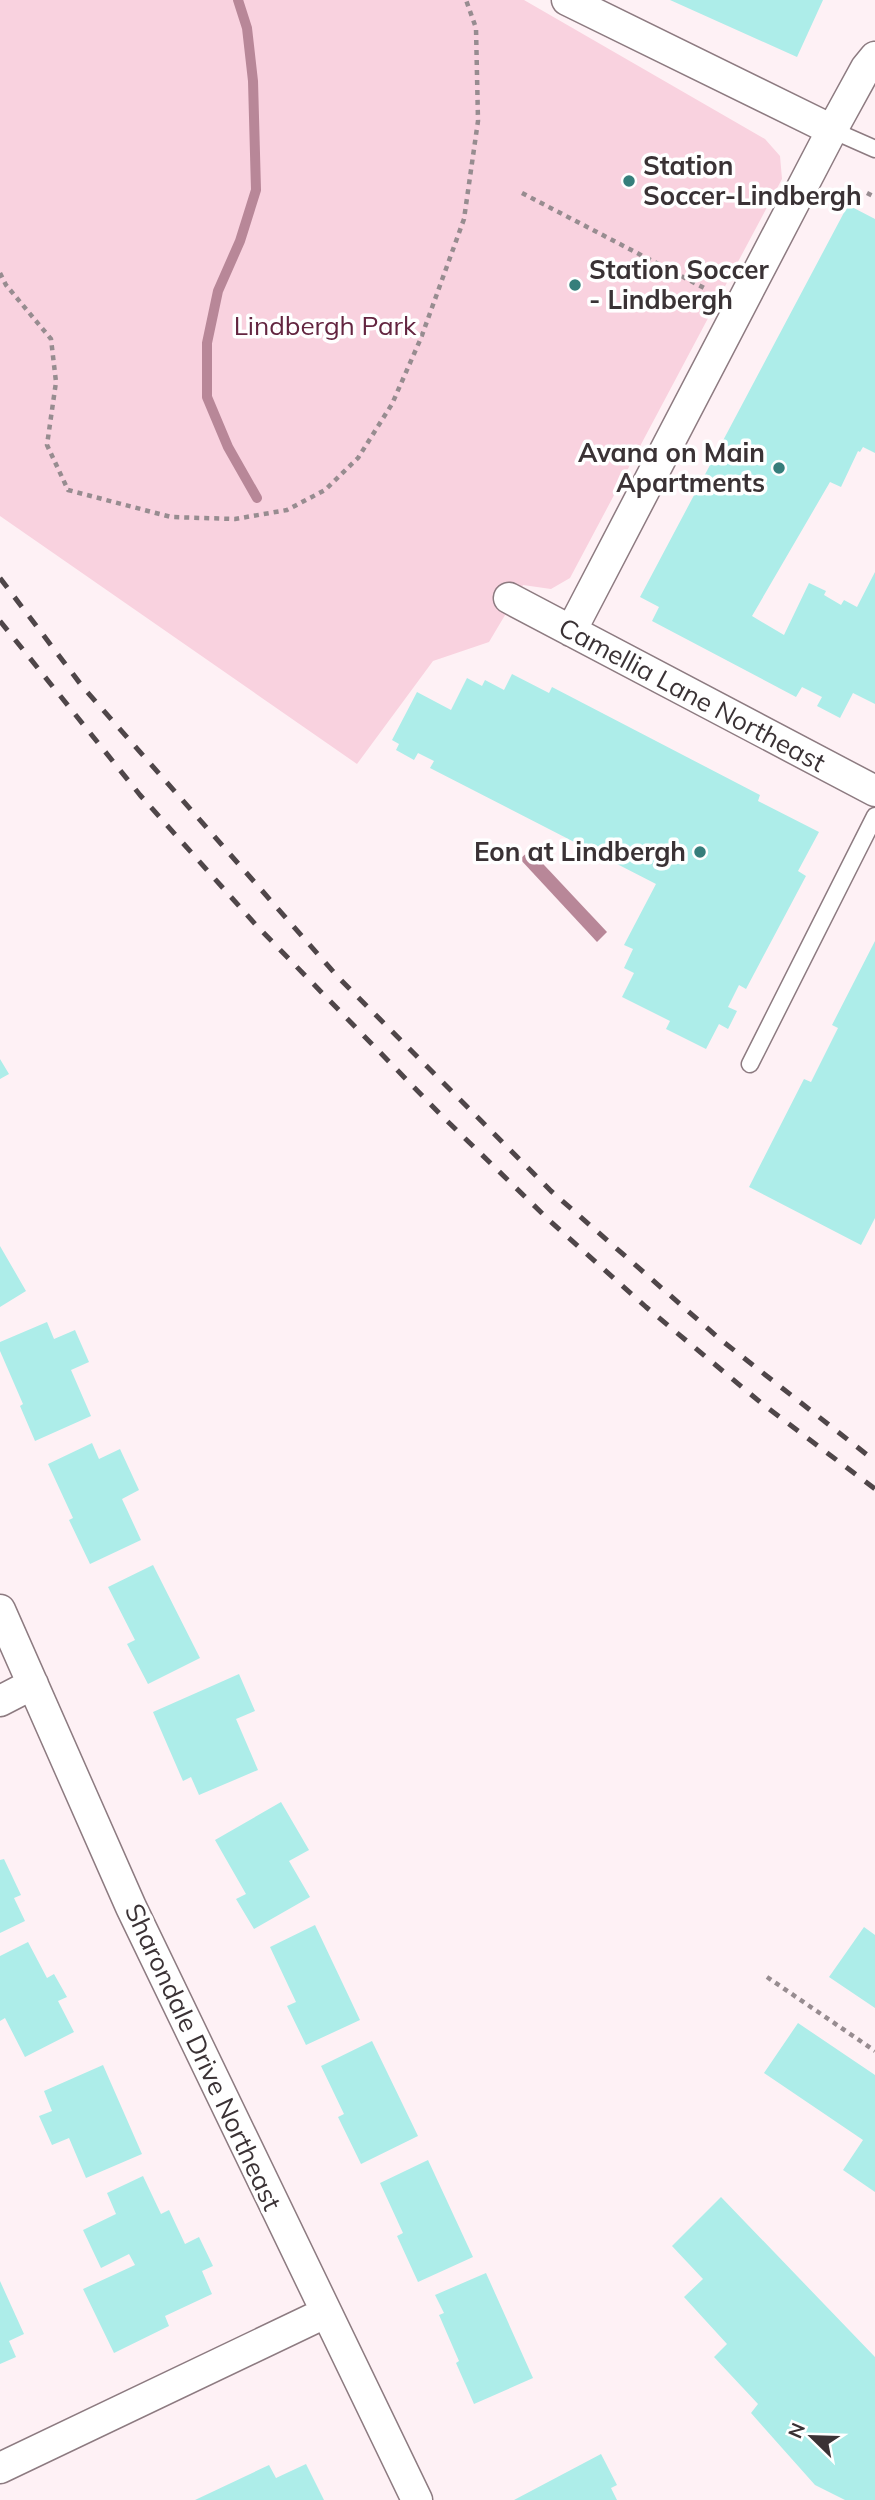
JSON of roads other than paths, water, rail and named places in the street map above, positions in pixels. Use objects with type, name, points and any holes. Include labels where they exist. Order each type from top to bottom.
[{"type":"street","points":[[567,0],[832,130]]},
{"type":"street","points":[[571,631],[832,130],[866,68],[875,57]]},
{"type":"street","name":"Camellia Lane Northeast","points":[[509,598],[875,791]]},
{"type":"street","name":"Sharondale Drive Northeast","points":[[0,1610],[131,1907],[417,2500]]},
{"type":"street","points":[[0,1701],[33,1685]]},
{"type":"street","points":[[0,2468],[325,2313]]},
{"type":"lane","points":[[832,130],[875,149]]},
{"type":"lane","points":[[750,1063],[875,816]]},
{"type":"waterway","points":[[238,0],[247,28],[253,81],[256,190],[240,241],[218,291],[207,343],[207,397],[228,447],[257,498]]},
{"type":"railway","points":[[0,578],[82,686],[338,977],[551,1191],[721,1340],[875,1461]]},
{"type":"railway","points":[[0,621],[140,795],[256,925],[441,1115],[550,1221],[646,1307],[760,1402],[875,1489]]},
{"type":"place","name":"Station Soccer-Lindbergh","points":[[629,181]]},
{"type":"place","name":"Station Soccer - Lindbergh","points":[[575,285]]},
{"type":"place","name":"Avana on Main Apartments","points":[[779,468]]},
{"type":"place","name":"Eon at Lindbergh","points":[[700,852]]},
{"type":"park label","name":"Lindbergh Park","points":[[325,326]]}]
